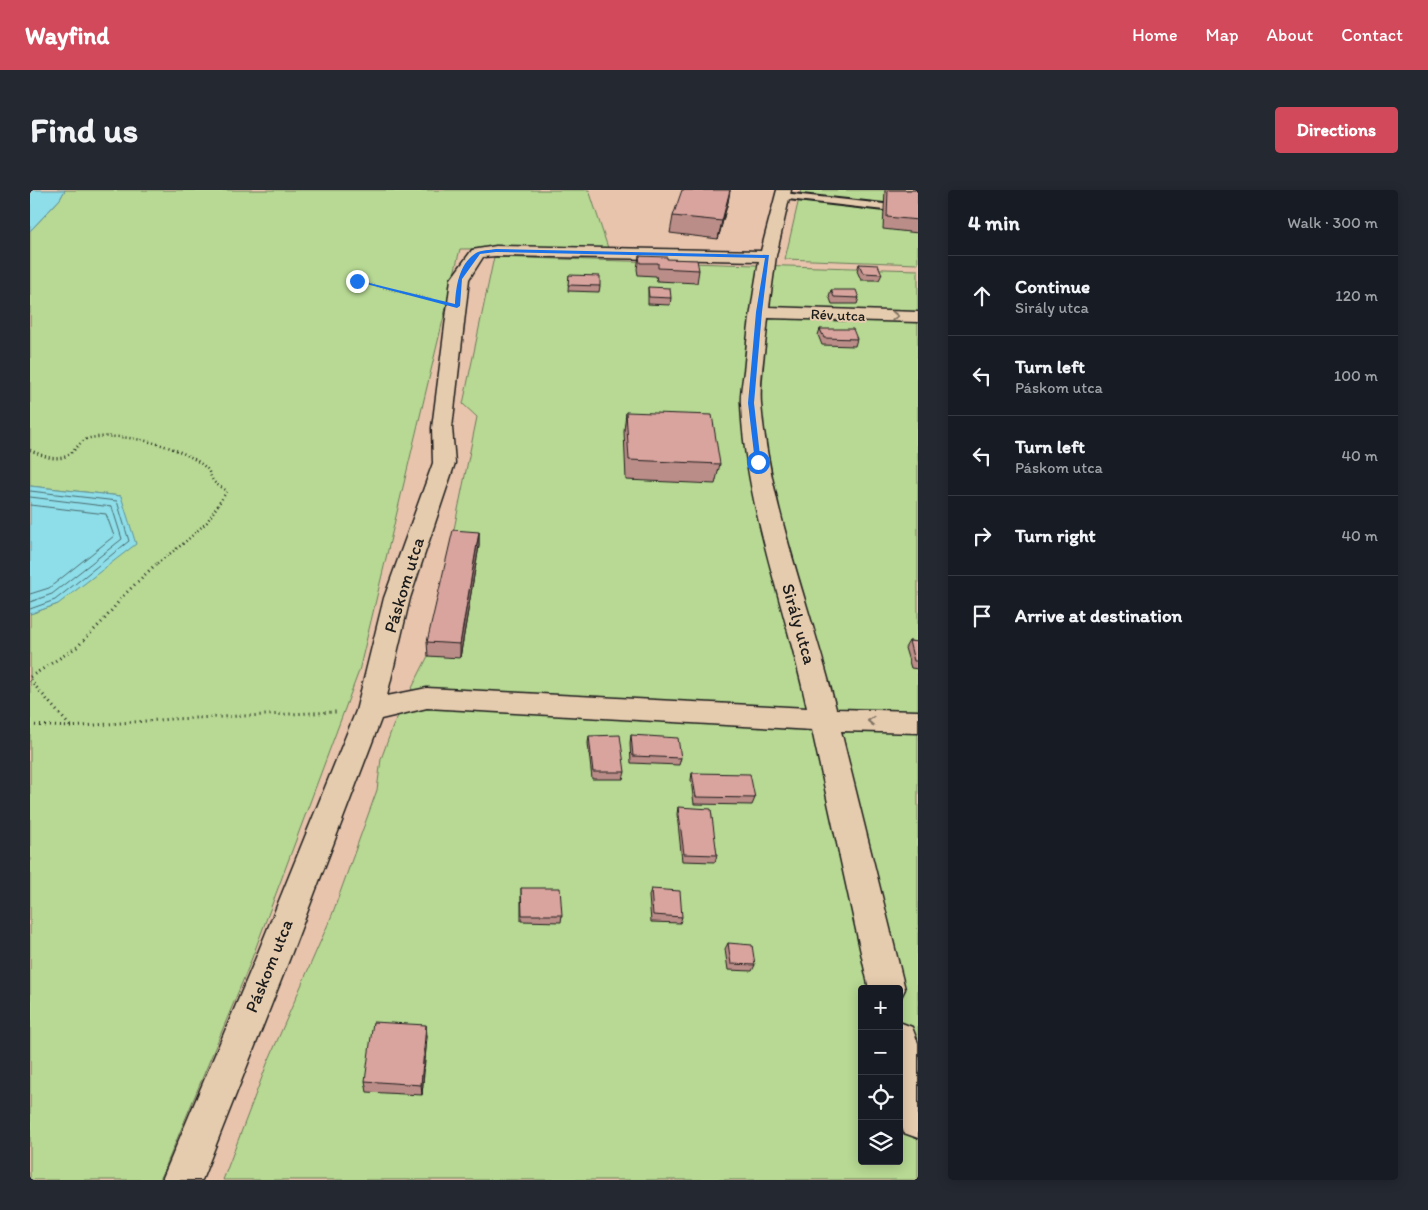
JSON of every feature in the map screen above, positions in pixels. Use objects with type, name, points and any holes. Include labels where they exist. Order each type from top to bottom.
[{"type":"street","name":"Sirály utca","points":[[782,192],[768,256],[759,312],[751,403],[758,462],[772,529],[809,656],[886,985]]},
{"type":"street","name":"Páskom utca","points":[[182,1180],[272,960],[370,711],[398,598],[444,463],[442,428],[446,377],[460,279],[472,260],[478,253],[496,251],[768,256]]},
{"type":"street","name":"Rév utca","points":[[759,312],[918,317]]},
{"type":"street","points":[[370,711],[427,698],[824,720],[918,722]]},
{"type":"street","points":[[903,1057],[918,1119]]},
{"type":"lane","points":[[782,192],[884,207]]},
{"type":"path","points":[[357,281],[457,306]]},
{"type":"path","points":[[30,450],[48,459],[57,460],[64,458],[74,450],[78,443],[88,438],[119,437],[150,443],[172,449],[208,468],[213,481],[227,491],[207,522],[184,543],[157,563],[124,595],[103,621],[77,647],[30,679],[70,727]]},
{"type":"path","points":[[30,725],[70,727],[171,719],[370,711]]},
{"type":"green space","points":[[65,190],[589,190],[608,248],[460,249],[359,671],[249,966],[160,1180],[30,1180],[30,614],[58,604],[121,496],[30,486],[30,231],[60,199]]},
{"type":"green space","points":[[801,190],[918,190],[918,264],[785,259]]},
{"type":"green space","points":[[494,257],[918,270],[918,1180],[223,1180],[267,1064],[332,915],[377,790],[381,759],[393,726],[428,656],[477,417],[463,404]]},
{"type":"water","points":[[30,190],[65,190],[60,199],[30,231]]},
{"type":"water","points":[[30,486],[121,496],[136,544],[58,604],[30,614]]},
{"type":"building","points":[[682,190],[730,190],[722,221],[673,216]]},
{"type":"building","points":[[888,190],[918,190],[918,220],[887,217]]},
{"type":"building","points":[[639,256],[697,260],[699,270],[658,268],[658,263],[640,263]]},
{"type":"building","points":[[859,264],[878,265],[882,274],[863,273]]},
{"type":"building","points":[[569,275],[600,276],[600,286],[568,285]]},
{"type":"building","points":[[648,287],[670,288],[671,298],[649,297]]},
{"type":"building","points":[[831,290],[856,290],[859,298],[834,297]]},
{"type":"building","points":[[820,329],[853,329],[857,339],[824,338]]},
{"type":"building","points":[[626,412],[712,415],[720,464],[629,460]]},
{"type":"building","points":[[453,530],[479,532],[460,644],[427,642]]},
{"type":"building","points":[[909,641],[918,642],[918,661],[914,661]]},
{"type":"building","points":[[620,735],[625,772],[593,772],[589,736]]},
{"type":"building","points":[[631,735],[678,738],[681,758],[633,756]]},
{"type":"building","points":[[692,773],[750,774],[755,798],[696,797]]},
{"type":"building","points":[[678,807],[711,809],[717,855],[684,854]]},
{"type":"building","points":[[521,888],[560,888],[562,915],[522,915]]},
{"type":"building","points":[[651,889],[680,891],[682,917],[653,915]]},
{"type":"building","points":[[728,943],[752,945],[755,965],[731,964]]},
{"type":"building","points":[[373,1022],[426,1025],[421,1085],[365,1081]]},
{"type":"route","points":[[357,281],[457,306],[460,279],[478,253],[496,251],[768,256],[759,312],[751,403],[758,462]]}]
